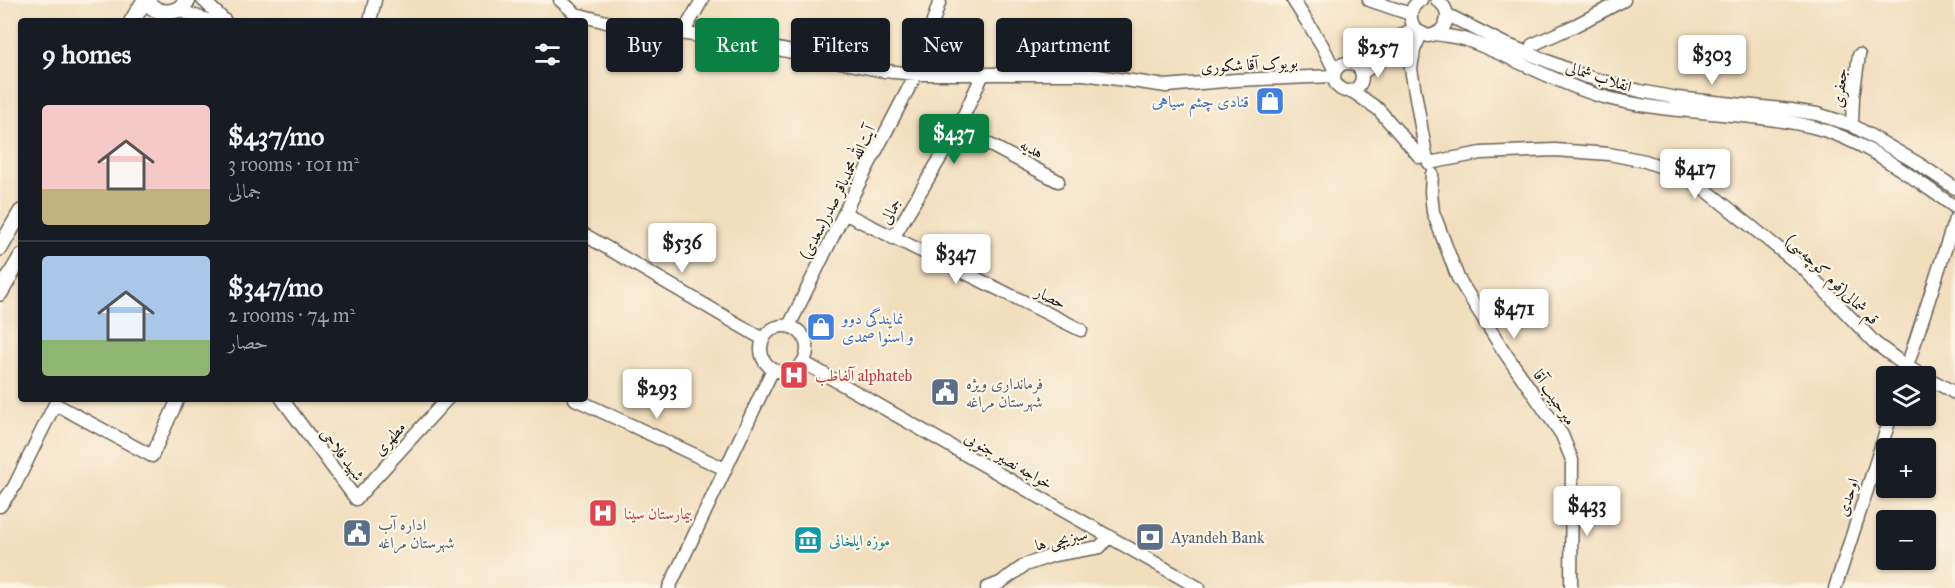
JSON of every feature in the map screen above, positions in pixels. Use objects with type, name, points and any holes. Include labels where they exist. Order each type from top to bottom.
[{"type":"main road","points":[[134,18],[145,0],[154,9],[172,11]]},
{"type":"main road","points":[[0,249],[18,217]]},
{"type":"main road","points":[[0,293],[18,262]]},
{"type":"street","points":[[202,0],[222,18]]},
{"type":"street","points":[[371,18],[375,0]]},
{"type":"street","name":"بویوک آقا شکوری","points":[[560,0],[576,14],[606,22]]},
{"type":"street","points":[[683,33],[702,0]]},
{"type":"street","name":"آیت‌الله محمدباقر صدر(سعدی)","points":[[789,326],[916,74],[940,0]]},
{"type":"street","points":[[1293,0],[1322,45],[1334,74],[1334,81],[1339,88],[1343,91],[1352,91],[1360,86],[1360,69]]},
{"type":"street","points":[[1369,0],[1410,14]]},
{"type":"street","points":[[1360,69],[1417,31],[1410,14],[1419,0]]},
{"type":"street","points":[[1529,53],[1532,45],[1624,0]]},
{"type":"street","points":[[1436,34],[1445,27],[1448,15],[1439,1]]},
{"type":"street","points":[[172,11],[199,18]]},
{"type":"street","name":"انقلاب شمالی","points":[[1448,15],[1471,28],[1584,76],[1677,98],[1817,114],[1852,125],[1955,188]]},
{"type":"street","name":"انقلاب شمالی","points":[[1417,31],[1428,36],[1436,34],[1466,40],[1554,79],[1636,105],[1758,118],[1812,127],[1840,136],[1881,157],[1955,207]]},
{"type":"street","name":"میرحبیب آقا","points":[[1417,31],[1411,69],[1433,212],[1458,278],[1503,350],[1562,435],[1572,460],[1571,588]]},
{"type":"street","name":"بویوک آقا شکوری","points":[[683,33],[916,74],[1084,74],[1166,86],[1334,74]]},
{"type":"street","name":"جعفری","points":[[1852,125],[1859,55]]},
{"type":"street","points":[[1334,74],[1344,63],[1360,69]]},
{"type":"street","name":"جمالی","points":[[893,238],[958,128],[983,75]]},
{"type":"street","points":[[1352,91],[1378,109],[1427,165]]},
{"type":"street","name":"هدیه","points":[[958,128],[1058,181]]},
{"type":"street","name":"قم شمالی(قوم کوچه‌سی)","points":[[1427,165],[1481,153],[1555,150],[1609,154],[1645,161],[1676,172],[1701,186],[1804,269],[1899,366]]},
{"type":"street","points":[[1911,176],[1916,176],[1920,172],[1919,164]]},
{"type":"street","name":"حصار","points":[[844,213],[1082,330]]},
{"type":"street","points":[[1907,366],[1955,219]]},
{"type":"street","points":[[588,241],[763,339]]},
{"type":"street","points":[[789,326],[797,330],[806,342],[806,356],[798,367],[786,372],[773,369],[763,359],[761,352],[763,339],[771,329],[789,326]]},
{"type":"street","name":"خواجه نصیر جنوبی","points":[[803,362],[1199,588]]},
{"type":"street","points":[[669,588],[773,369]]},
{"type":"street","name":"قم شمالی(قوم کوچه‌سی)","points":[[1936,383],[1955,393]]},
{"type":"street","points":[[0,506],[14,487],[55,404],[152,456],[177,402]]},
{"type":"street","name":"شهید فلاحی","points":[[284,402],[356,499]]},
{"type":"street","name":"مطهری","points":[[356,499],[444,402]]},
{"type":"street","points":[[581,402],[725,469]]},
{"type":"street","name":"اوحدی","points":[[1835,588],[1888,426]]},
{"type":"street","name":"سبزیچی ها","points":[[987,588],[1025,565],[1054,555],[1100,547],[1109,536]]},
{"type":"place","name":"قنادی چشم سیاهی","points":[[1270,101]]},
{"type":"place","name":"نمایندگی دوو و اسنوا صمدی","points":[[821,327]]},
{"type":"place","name":"آلفاطب alphateb","points":[[794,375]]},
{"type":"place","name":"فرمانداری ویژه شهرستان مراغه","points":[[945,392]]},
{"type":"place","name":"بیمارستان سینا","points":[[603,513]]},
{"type":"place","name":"اداره آب شهرستان مراغه","points":[[357,533]]},
{"type":"place","name":"Ayandeh Bank","points":[[1150,537]]},
{"type":"place","name":"موزه ایلخانی","points":[[808,540]]}]
